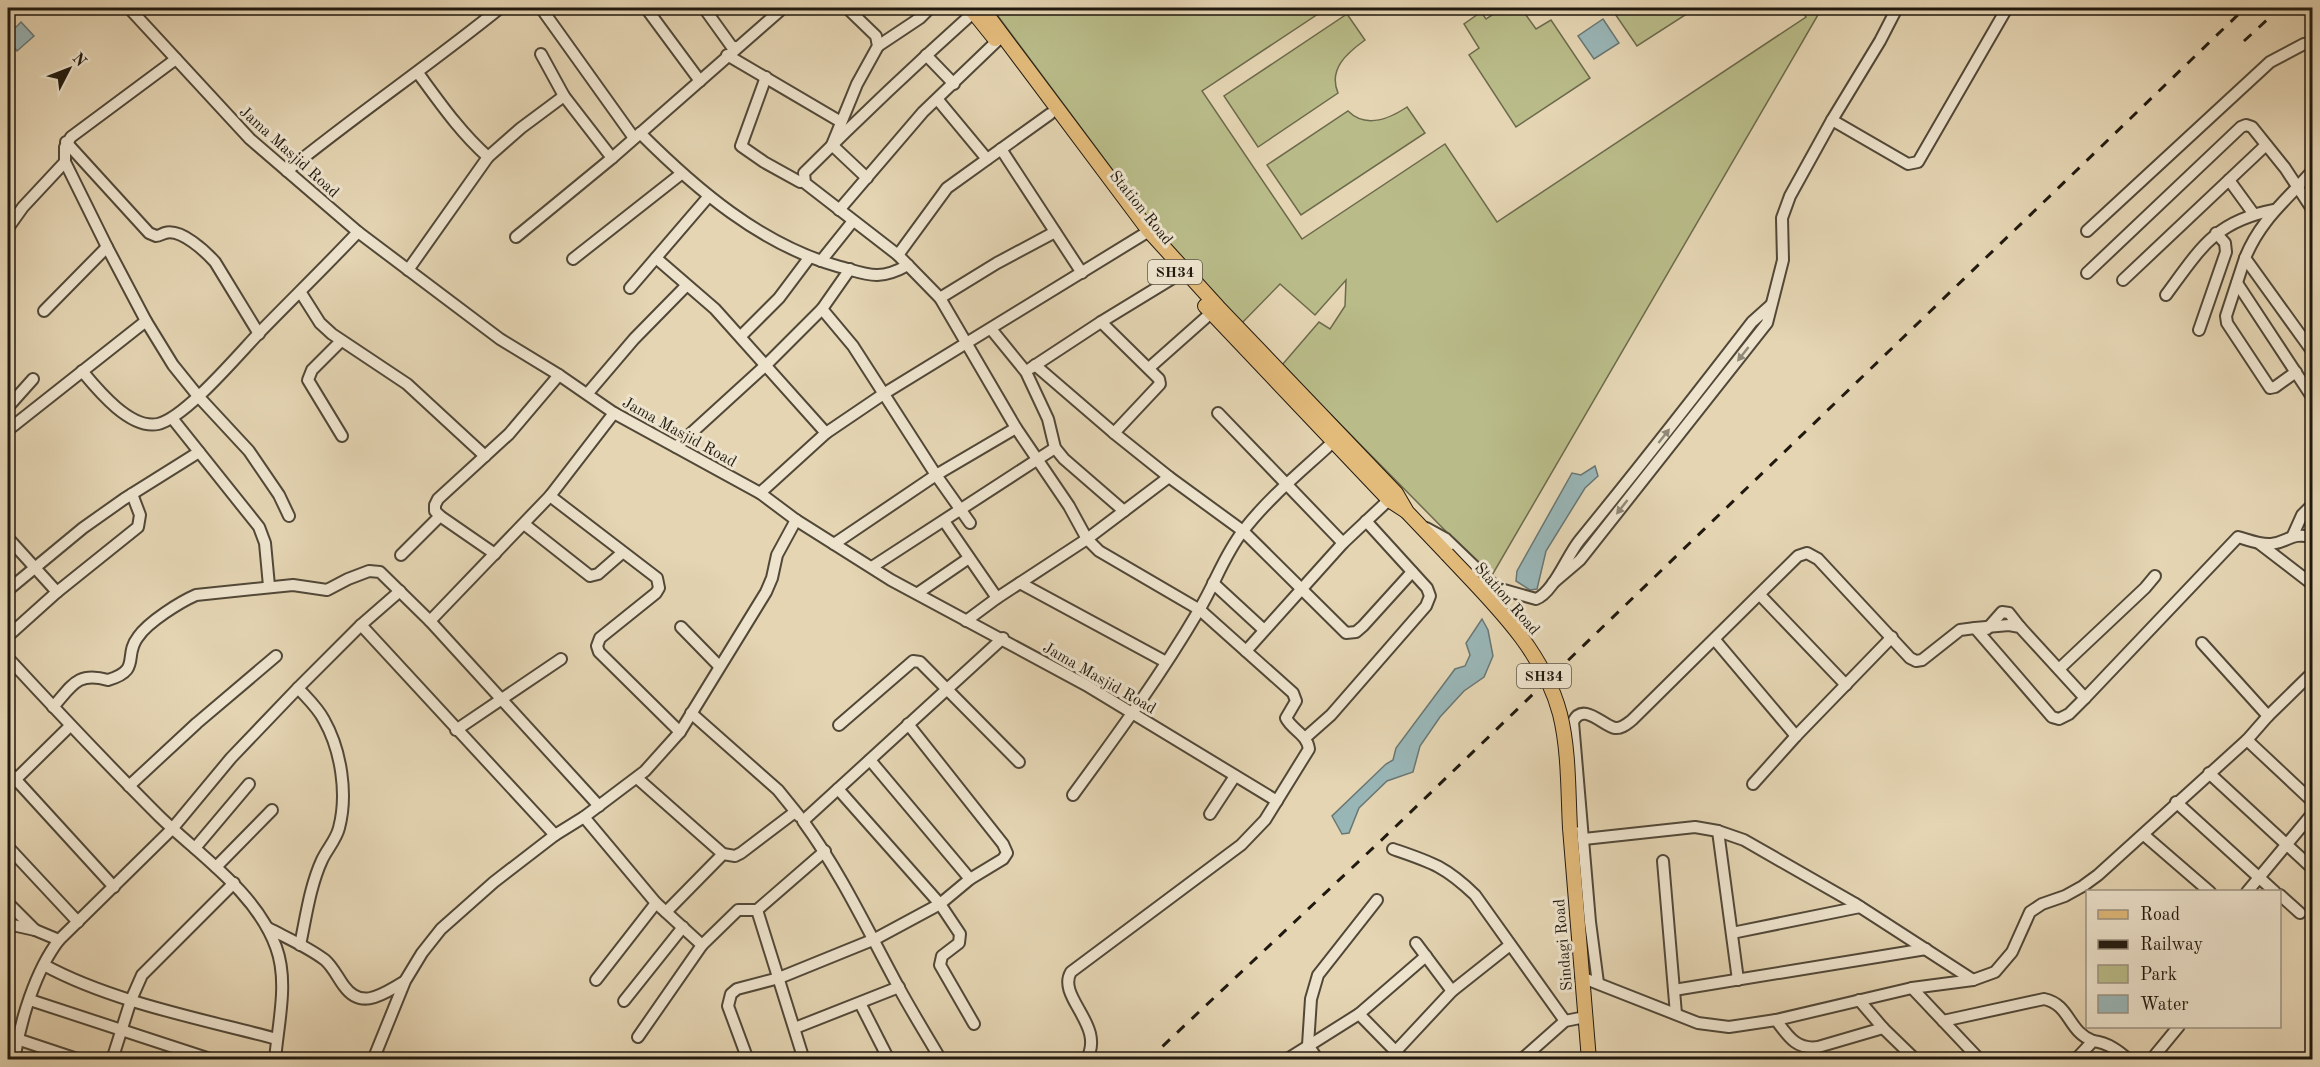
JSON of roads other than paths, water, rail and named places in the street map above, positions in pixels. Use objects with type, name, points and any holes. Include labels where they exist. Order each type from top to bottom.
[{"type":"main road","name":"Station Road","points":[[976,9],[1050,114],[1178,275],[1211,313],[1334,441],[1393,496]]},
{"type":"main road","name":"Station Road","points":[[976,9],[1145,233],[1218,307],[1448,554],[1504,615],[1531,650],[1551,688],[1560,714],[1566,754],[1570,828]]},
{"type":"main road","name":"Sindagi Road","points":[[1570,828],[1588,1059]]},
{"type":"street","name":"Jama Masjid Road","points":[[129,8],[250,139],[358,232],[500,339],[560,375],[614,412],[760,493],[796,520],[872,567],[1134,713],[1277,801]]},
{"type":"street","points":[[287,171],[346,123],[418,73],[500,8]]},
{"type":"street","points":[[541,8],[637,136],[709,196],[782,245],[809,258],[868,276],[896,272],[908,265]]},
{"type":"street","points":[[646,8],[700,81]]},
{"type":"street","points":[[704,8],[732,47],[731,51]]},
{"type":"street","points":[[516,237],[612,158],[731,51],[783,8]]},
{"type":"street","points":[[847,8],[876,36],[878,46]]},
{"type":"street","points":[[832,145],[857,84],[878,46],[920,18],[930,8]]},
{"type":"street","points":[[1420,525],[1446,539],[1497,588],[1536,599],[1545,594],[1553,583],[1580,560],[1767,323],[1783,260],[1782,218],[1790,196],[1897,8]]},
{"type":"street","points":[[1832,120],[1908,164],[1918,162],[2007,8]]},
{"type":"street","points":[[976,9],[832,145],[804,173],[803,179],[809,187],[898,255],[940,298],[1016,428],[1069,506],[1088,539],[1099,551],[1200,610],[1295,697],[1296,701],[1286,718],[1287,722],[1305,738],[1309,749],[1265,820],[1241,845],[1071,972],[1068,985],[1092,1038],[1091,1052],[1086,1059]]},
{"type":"street","points":[[839,210],[923,112],[997,41]]},
{"type":"street","points":[[2087,231],[2270,62],[2304,44],[2313,43]]},
{"type":"street","points":[[731,51],[766,77],[841,122]]},
{"type":"street","points":[[541,54],[564,96],[612,158]]},
{"type":"street","points":[[926,55],[954,84]]},
{"type":"street","points":[[176,58],[66,142],[65,162],[146,321],[173,365],[249,451],[279,495],[289,516]]},
{"type":"street","points":[[418,73],[450,119],[488,157]]},
{"type":"street","points":[[766,77],[741,146],[800,182]]},
{"type":"street","points":[[408,270],[488,157],[521,128],[564,96]]},
{"type":"street","points":[[938,100],[987,159]]},
{"type":"street","points":[[898,255],[947,188],[1050,114]]},
{"type":"street","points":[[2087,273],[2246,125],[2252,128],[2266,145],[2313,209]]},
{"type":"street","points":[[66,142],[149,233],[156,236],[166,232],[177,233],[206,252],[215,262],[259,334]]},
{"type":"street","points":[[832,145],[867,178]]},
{"type":"street","points":[[2123,280],[2266,145]]},
{"type":"street","points":[[1001,149],[1082,273]]},
{"type":"street","points":[[8,228],[23,207],[65,162]]},
{"type":"street","points":[[2296,372],[2270,388],[2229,329],[2226,316],[2257,231],[2274,210],[2313,171]]},
{"type":"street","points":[[573,259],[681,174]]},
{"type":"street","points":[[2229,180],[2253,213]]},
{"type":"street","points":[[630,288],[709,196]]},
{"type":"street","points":[[2166,295],[2205,243],[2216,233],[2253,213],[2274,210]]},
{"type":"street","points":[[821,261],[854,222]]},
{"type":"street","points":[[82,371],[106,399],[122,412],[142,422],[156,425],[172,418],[198,396],[358,232]]},
{"type":"street","points":[[940,298],[997,263],[1055,232]]},
{"type":"street","points":[[760,493],[826,433],[885,393],[1145,233]]},
{"type":"street","points":[[2199,330],[2226,252],[2225,243],[2216,233]]},
{"type":"street","points":[[44,311],[107,247]]},
{"type":"street","points":[[656,258],[715,309],[826,433]]},
{"type":"street","points":[[741,336],[779,298],[809,258]]},
{"type":"street","points":[[2246,258],[2313,351]]},
{"type":"street","points":[[676,447],[766,365],[822,309],[850,269]]},
{"type":"street","points":[[1031,368],[1178,275]]},
{"type":"street","points":[[2237,283],[2313,398]]},
{"type":"street","points":[[588,393],[634,339],[686,286]]},
{"type":"street","points":[[301,292],[332,334],[407,384],[485,456]]},
{"type":"street","points":[[822,309],[854,346],[936,475],[970,523]]},
{"type":"street","points":[[1149,369],[1211,313]]},
{"type":"street","points":[[8,430],[146,321]]},
{"type":"street","points":[[1101,322],[1157,375],[1160,384],[1114,433]]},
{"type":"street","points":[[991,329],[1031,368],[1169,477],[1243,531],[1346,633],[1351,634],[1363,626],[1412,572]]},
{"type":"street","points":[[341,340],[312,370],[308,380],[342,436]]},
{"type":"street","points":[[1031,368],[1055,448],[1064,459],[1115,503],[1121,513]]},
{"type":"street","points":[[495,554],[440,516],[435,511],[435,505],[438,499],[509,435],[560,375]]},
{"type":"street","points":[[8,407],[33,379]]},
{"type":"street","points":[[430,621],[550,496],[614,412]]},
{"type":"street","points":[[1218,413],[1343,543]]},
{"type":"street","points":[[172,418],[259,527],[265,543],[269,586]]},
{"type":"street","points":[[834,544],[936,475],[1016,428]]},
{"type":"street","points":[[1073,795],[1134,713],[1200,610],[1226,556],[1243,531],[1334,441]]},
{"type":"street","points":[[872,567],[1055,448]]},
{"type":"street","points":[[8,590],[83,528],[199,452]]},
{"type":"street","points":[[966,621],[1088,539],[1169,477]]},
{"type":"street","points":[[8,636],[57,592],[138,527],[140,515],[132,494]]},
{"type":"street","points":[[550,496],[657,578],[659,588],[656,593],[600,638],[597,646],[599,652],[680,732]]},
{"type":"street","points":[[1246,651],[1343,543],[1393,496]]},
{"type":"street","points":[[2293,535],[2302,515],[2313,505]]},
{"type":"street","points":[[401,555],[440,516]]},
{"type":"street","points":[[373,1059],[405,981],[422,953],[441,929],[467,904],[555,835],[637,778],[680,732],[766,592],[772,579],[777,555],[796,520]]},
{"type":"street","points":[[944,521],[997,598]]},
{"type":"street","points":[[1305,738],[1331,715],[1426,606],[1430,596],[1427,588],[1366,521]]},
{"type":"street","points":[[524,524],[590,576],[598,574],[622,553]]},
{"type":"street","points":[[1975,628],[2052,717],[2064,718],[2238,537],[2260,544],[2275,544],[2293,535],[2313,537]]},
{"type":"street","points":[[8,538],[57,592]]},
{"type":"street","points":[[2260,544],[2313,584]]},
{"type":"street","points":[[1598,983],[1590,922],[1573,722],[1575,717],[1588,714],[1615,728],[1621,728],[1715,640],[1798,556],[1807,553],[1818,559],[1910,658],[1916,661],[1922,660],[1960,630],[2009,625],[2020,627],[2085,698]]},
{"type":"street","points":[[918,593],[969,558]]},
{"type":"street","points":[[53,707],[81,678],[95,676],[108,680],[126,671],[131,663],[137,638],[186,600],[208,593],[269,586],[293,585],[327,590],[369,571],[380,572],[430,621],[599,806]]},
{"type":"street","points":[[2059,669],[2155,576]]},
{"type":"street","points":[[1020,583],[1166,662]]},
{"type":"street","points":[[1213,583],[1264,630]]},
{"type":"street","points":[[14,1059],[17,1039],[30,1000],[44,965],[58,940],[172,829],[231,758],[298,688],[361,625],[400,591]]},
{"type":"street","points":[[1760,595],[1845,685]]},
{"type":"street","points":[[361,625],[555,835]]},
{"type":"street","points":[[681,627],[719,666]]},
{"type":"street","points":[[1985,639],[1987,627]]},
{"type":"street","points":[[1753,784],[1892,637]]},
{"type":"street","points":[[803,820],[1002,638]]},
{"type":"street","points":[[1715,640],[1796,736]]},
{"type":"street","points":[[2202,643],[2268,716]]},
{"type":"street","points":[[129,786],[197,723],[276,656]]},
{"type":"street","points":[[8,658],[70,726],[172,829],[234,883],[268,928],[281,964],[282,994],[275,1059]]},
{"type":"street","points":[[456,730],[561,659]]},
{"type":"street","points":[[839,726],[913,661],[920,662],[1019,762]]},
{"type":"street","points":[[1581,977],[1698,1023],[1729,1027],[1776,1020],[1912,988],[1973,980],[1995,972],[2012,952],[2030,912],[2042,904],[2065,896],[2083,886],[2144,835],[2176,802],[2247,740],[2268,716],[2313,673]]},
{"type":"street","points":[[298,688],[318,711],[335,745],[341,775],[343,806],[339,829],[322,859],[314,884],[300,945]]},
{"type":"street","points":[[691,713],[778,790],[803,820],[825,851],[941,1059]]},
{"type":"street","points":[[748,1059],[728,1006],[731,994],[737,990],[779,978],[875,939],[940,904],[970,879],[1003,859],[1006,854],[1006,849],[909,724]]},
{"type":"street","points":[[12,784],[70,726]]},
{"type":"street","points":[[2247,740],[2313,801]]},
{"type":"street","points":[[870,760],[970,879]]},
{"type":"street","points":[[8,771],[12,784],[114,887]]},
{"type":"street","points":[[2209,773],[2313,868]]},
{"type":"street","points":[[1209,814],[1235,776]]},
{"type":"street","points":[[637,778],[723,854],[735,856],[741,853],[795,812]]},
{"type":"street","points":[[195,848],[249,784]]},
{"type":"street","points":[[838,789],[940,904],[960,934],[959,943],[942,956],[940,965],[974,1024]]},
{"type":"street","points":[[2176,802],[2274,890]]},
{"type":"street","points":[[216,867],[272,810]]},
{"type":"street","points":[[2248,890],[2313,814]]},
{"type":"street","points":[[584,817],[656,903],[702,945]]},
{"type":"street","points":[[1584,839],[1695,827],[1718,831],[1744,840],[1860,907],[1973,980]]},
{"type":"street","points":[[1718,831],[1738,980]]},
{"type":"street","points":[[2144,835],[2209,890]]},
{"type":"street","points":[[8,847],[78,922]]},
{"type":"street","points":[[1393,849],[1440,865],[1457,877],[1475,895],[1565,1021]]},
{"type":"street","points":[[638,1037],[702,945],[738,910],[757,910],[825,851]]},
{"type":"street","points":[[666,912],[723,854]]},
{"type":"street","points":[[1663,861],[1677,1014]]},
{"type":"street","points":[[112,1059],[131,1000],[142,975],[234,883]]},
{"type":"street","points":[[2281,896],[2300,913]]},
{"type":"street","points":[[1318,1059],[1308,1046],[1310,1009],[1318,975],[1377,900]]},
{"type":"street","points":[[8,903],[35,930]]},
{"type":"street","points":[[596,980],[656,903]]},
{"type":"street","points":[[1732,933],[1860,907]]},
{"type":"street","points":[[757,910],[804,1059]]},
{"type":"street","points":[[8,924],[35,930],[58,940]]},
{"type":"street","points":[[624,1001],[682,927]]},
{"type":"street","points":[[268,928],[327,963],[345,988],[353,996],[362,1000],[375,998],[405,981]]},
{"type":"street","points":[[1416,943],[1452,991]]},
{"type":"street","points":[[1359,1014],[1400,1055],[1452,991],[1510,945]]},
{"type":"street","points":[[1674,990],[1926,949]]},
{"type":"street","points":[[1286,1059],[1359,1014],[1426,956]]},
{"type":"street","points":[[44,965],[69,979],[131,1000],[277,1039]]},
{"type":"street","points":[[795,1028],[899,987]]},
{"type":"street","points":[[1912,988],[1980,1059]]},
{"type":"street","points":[[1943,1021],[2044,999],[2064,1009],[2074,1029],[2083,1037],[2116,1048],[2129,1059]]},
{"type":"street","points":[[30,1000],[213,1059]]},
{"type":"street","points":[[1859,1000],[1883,1028],[1916,1059]]},
{"type":"street","points":[[860,1003],[885,1058]]},
{"type":"street","points":[[1521,1059],[1565,1021],[1585,1017]]},
{"type":"street","points":[[1776,1020],[1794,1043],[1808,1048],[1883,1028]]},
{"type":"street","points":[[2151,1059],[2178,1028]]},
{"type":"street","points":[[17,1039],[80,1059]]},
{"type":"street","points":[[2073,1059],[2093,1041]]},
{"type":"water","points":[[1603,19],[1619,43],[1594,59],[1578,36]]},
{"type":"water","points":[[21,22],[34,36],[17,51],[8,39],[8,35]]},
{"type":"water","points":[[1595,466],[1598,476],[1585,488],[1546,551],[1537,589],[1530,590],[1516,581],[1517,571],[1572,473],[1581,475]]},
{"type":"water","points":[[1482,619],[1488,630],[1493,656],[1484,677],[1464,691],[1440,717],[1420,746],[1413,772],[1387,781],[1359,808],[1349,833],[1342,834],[1332,816],[1393,760],[1396,748],[1455,669],[1465,666],[1470,655],[1466,643]]},
{"type":"railway","points":[[1148,1060],[1391,831],[2245,8]]},
{"type":"railway","points":[[2244,41],[2280,8]]}]
